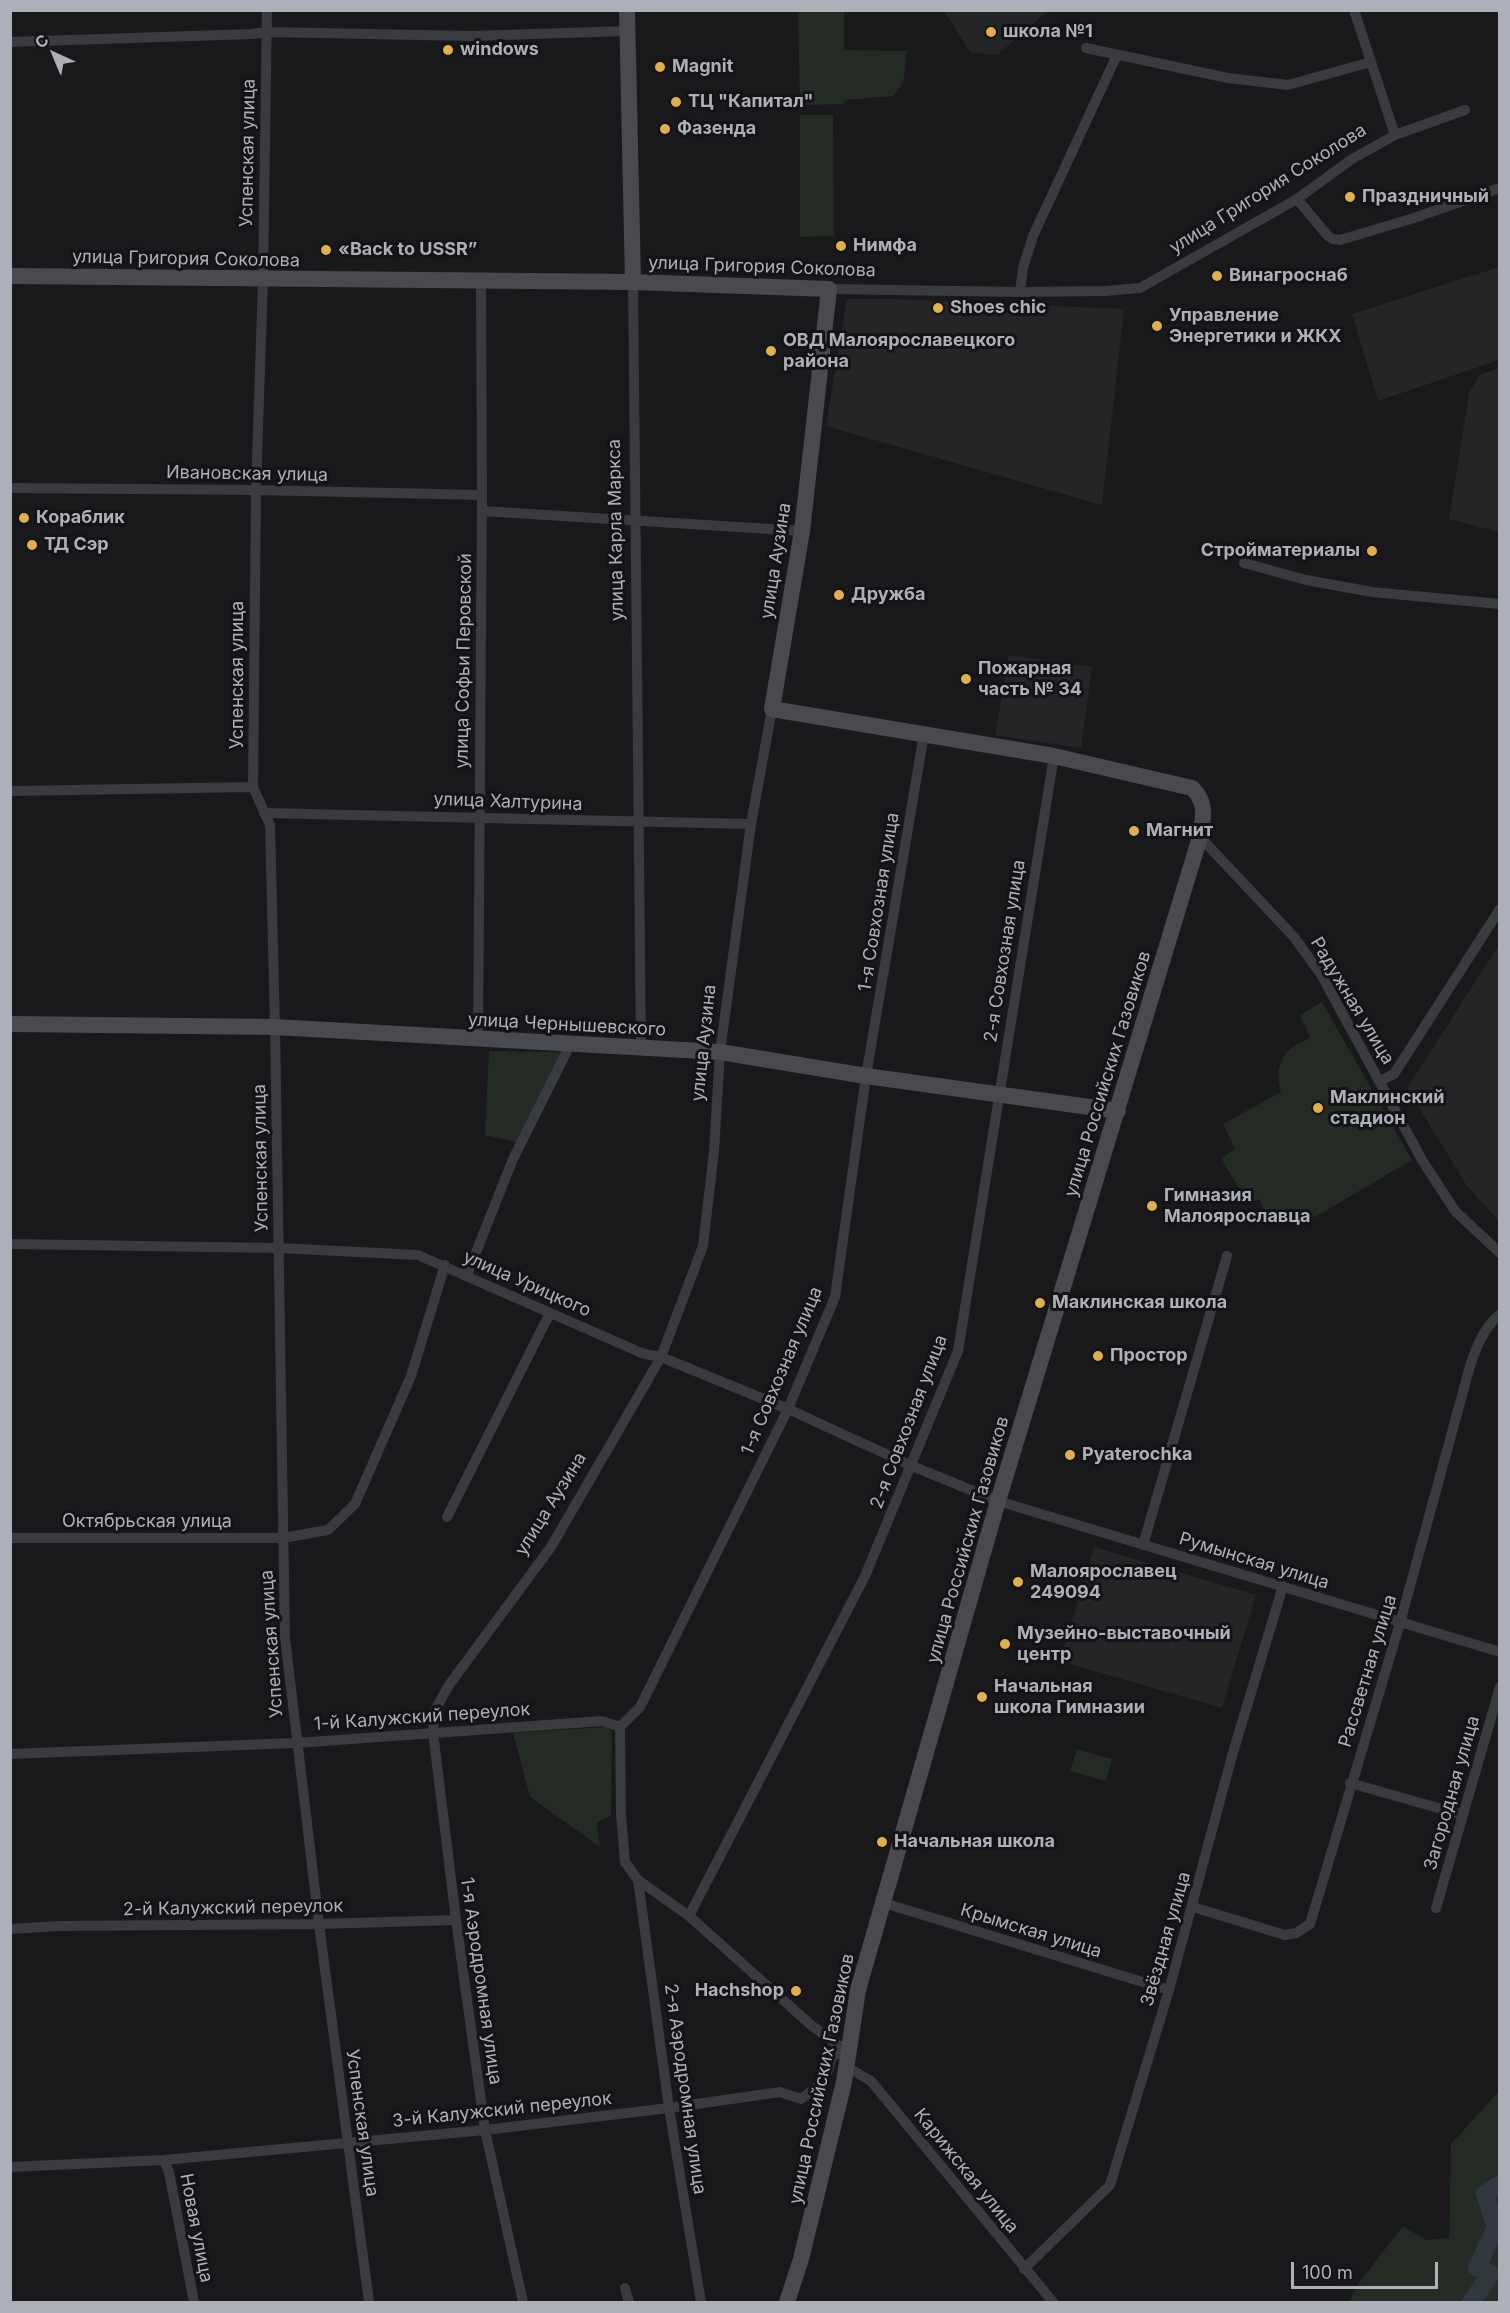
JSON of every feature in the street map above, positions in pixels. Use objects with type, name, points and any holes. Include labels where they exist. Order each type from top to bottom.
[{"type":"main road","name":"улица Карла Маркса","points":[[627,10],[633,282]]},
{"type":"main road","name":"улица Григория Соколова","points":[[10,276],[633,282],[830,289]]},
{"type":"main road","name":"улица Аузина","points":[[772,709],[802,531],[830,289]]},
{"type":"main road","points":[[772,709],[1053,756]]},
{"type":"main road","name":"улица Российских Газовиков","points":[[787,2302],[801,2259],[847,2067],[858,1989],[998,1501],[1200,837],[1202,800],[1192,788],[1053,756]]},
{"type":"main road","name":"улица Чернышевского","points":[[10,1024],[275,1027],[720,1052],[866,1076],[1118,1111]]},
{"type":"street","name":"Успенская улица","points":[[267,10],[263,279],[256,490],[254,787],[270,825],[285,1638],[296,1743],[369,2302]]},
{"type":"street","points":[[1354,10],[1395,135]]},
{"type":"street","points":[[10,42],[267,32],[471,36],[627,31]]},
{"type":"street","points":[[1086,48],[1228,78],[1288,85],[1371,62]]},
{"type":"street","points":[[1020,292],[1023,268],[1033,236],[1117,55]]},
{"type":"street","name":"улица Григория Соколова","points":[[830,289],[1020,292],[1105,291],[1140,288],[1297,199],[1352,159],[1395,135],[1465,110]]},
{"type":"street","points":[[1297,199],[1328,236],[1341,240],[1500,188]]},
{"type":"street","name":"улица Софьи Перовской","points":[[478,1040],[482,511],[481,282]]},
{"type":"street","name":"улица Карла Маркса","points":[[633,282],[641,1049]]},
{"type":"street","name":"Ивановская улица","points":[[10,488],[482,495]]},
{"type":"street","points":[[482,511],[802,531]]},
{"type":"street","points":[[1244,563],[1306,580],[1372,592],[1500,604]]},
{"type":"street","name":"улица Аузина","points":[[433,1732],[435,1710],[449,1685],[551,1547],[661,1357],[703,1246],[714,1151],[720,1052],[751,824],[772,709]]},
{"type":"street","name":"1-я Совхозная улица","points":[[620,1727],[640,1707],[788,1409],[835,1297],[866,1076],[924,734]]},
{"type":"street","name":"2-я Совхозная улица","points":[[689,1916],[865,1576],[958,1351],[1053,756]]},
{"type":"street","points":[[10,791],[254,787]]},
{"type":"street","name":"улица Халтурина","points":[[264,813],[751,824]]},
{"type":"street","name":"Радужная улица","points":[[1200,837],[1294,937],[1322,976],[1422,1160],[1455,1210],[1500,1254]]},
{"type":"street","points":[[1380,1081],[1394,1074],[1500,909]]},
{"type":"street","points":[[467,1275],[513,1159],[570,1045]]},
{"type":"street","name":"улица Урицкого","points":[[10,1244],[278,1248],[418,1255],[644,1354],[661,1357],[788,1409],[912,1466],[998,1501]]},
{"type":"street","points":[[1143,1545],[1227,1256]]},
{"type":"street","points":[[283,1538],[328,1530],[355,1504],[411,1376],[445,1265]]},
{"type":"street","points":[[447,1517],[550,1313]]},
{"type":"street","name":"Рассветная улица","points":[[1193,1907],[1286,1935],[1296,1933],[1310,1924],[1350,1783],[1400,1623],[1470,1366],[1480,1338],[1500,1314]]},
{"type":"street","name":"Румынская улица","points":[[998,1501],[1500,1652]]},
{"type":"street","name":"Октябрьская улица","points":[[10,1538],[283,1538]]},
{"type":"street","name":"Звёздная улица","points":[[1024,2269],[1110,2185],[1193,1907],[1232,1756],[1283,1586]]},
{"type":"street","name":"Загородная улица","points":[[1436,1908],[1500,1687]]},
{"type":"street","name":"1-й Калужский переулок","points":[[10,1754],[296,1743],[602,1720],[620,1727]]},
{"type":"street","points":[[620,1727],[621,1815],[625,1862],[638,1880],[689,1916],[811,2025],[839,2046],[850,2046]]},
{"type":"street","name":"1-я Аэродромная улица","points":[[433,1732],[485,2130],[523,2302]]},
{"type":"street","points":[[1350,1783],[1463,1815]]},
{"type":"street","name":"2-я Аэродромная улица","points":[[638,1880],[669,2108],[701,2302]]},
{"type":"street","name":"Крымская улица","points":[[884,1903],[1169,1990]]},
{"type":"street","name":"2-й Калужский переулок","points":[[10,1929],[58,1926],[319,1924],[456,1920]]},
{"type":"street","name":"3-й Калужский переулок","points":[[10,2167],[164,2160],[485,2130],[780,2092],[801,2100],[824,2082],[832,2057],[850,2046]]},
{"type":"street","name":"Карижская улица","points":[[847,2067],[871,2081],[1053,2302]]},
{"type":"street","name":"Новая улица","points":[[164,2160],[171,2183],[194,2302]]},
{"type":"street","points":[[625,2288],[629,2302]]},
{"type":"shaded area","points":[[798,11],[844,11],[844,50],[907,51],[903,84],[893,96],[845,100],[844,104],[800,105]]},
{"type":"shaded area","name":"школа №1","points":[[944,11],[1048,11],[997,55],[971,53]]},
{"type":"shaded area","points":[[800,115],[833,115],[834,236],[800,237]]},
{"type":"shaded area","points":[[1499,267],[1499,360],[1378,401],[1352,314]]},
{"type":"shaded area","points":[[847,299],[1124,309],[1102,505],[826,426]]},
{"type":"shaded area","points":[[1499,368],[1499,532],[1449,519],[1469,393],[1480,375]]},
{"type":"shaded area","points":[[1009,655],[1092,667],[1081,748],[995,735]]},
{"type":"shaded area","points":[[1499,945],[1499,1221],[1467,1186],[1407,1088]]},
{"type":"shaded area","name":"Маклинский стадион","points":[[1322,1002],[1412,1160],[1315,1217],[1264,1209],[1259,1199],[1248,1204],[1221,1158],[1235,1149],[1223,1124],[1281,1092],[1279,1071],[1282,1059],[1291,1048],[1310,1037],[1300,1015]]},
{"type":"shaded area","points":[[489,1051],[561,1052],[517,1142],[485,1135]]},
{"type":"shaded area","points":[[1094,1547],[1256,1595],[1222,1708],[1060,1661]]},
{"type":"shaded area","points":[[605,1727],[612,1731],[611,1816],[597,1822],[600,1847],[530,1797],[513,1733]]},
{"type":"shaded area","points":[[1077,1749],[1112,1759],[1106,1781],[1070,1771]]},
{"type":"shaded area","points":[[1499,2091],[1499,2302],[1349,2302],[1358,2284],[1403,2226],[1426,2240],[1449,2238],[1451,2144]]},
{"type":"waterway","points":[[1471,2302],[1491,2274],[1477,2267],[1496,2227],[1485,2194],[1500,2184]]},
{"type":"place","name":"школа №1","points":[[991,32]]},
{"type":"place","name":"windows","points":[[448,50]]},
{"type":"place","name":"Magnit","points":[[660,67]]},
{"type":"place","name":"ТЦ \"Капитал\"","points":[[676,102]]},
{"type":"place","name":"Фазенда","points":[[665,129]]},
{"type":"place","name":"Праздничный","points":[[1350,197]]},
{"type":"place","name":"Нимфа","points":[[841,246]]},
{"type":"place","name":"«Back to USSR”","points":[[326,250]]},
{"type":"place","name":"Винагроснаб","points":[[1217,276]]},
{"type":"place","name":"Shoes chic","points":[[938,308]]},
{"type":"place","name":"Управление Энергетики и ЖКХ","points":[[1157,326]]},
{"type":"place","name":"ОВД Малоярославецкого района","points":[[771,351]]},
{"type":"place","name":"Кораблик","points":[[24,518]]},
{"type":"place","name":"ТД Сэр","points":[[32,545]]},
{"type":"place","name":"Стройматериалы","points":[[1372,551]]},
{"type":"place","name":"Дружба","points":[[839,595]]},
{"type":"place","name":"Пожарная часть № 34","points":[[966,679]]},
{"type":"place","name":"Магнит","points":[[1134,831]]},
{"type":"place","name":"Маклинский стадион","points":[[1318,1108]]},
{"type":"place","name":"Гимназия Малоярославца","points":[[1152,1206]]},
{"type":"place","name":"Маклинская школа","points":[[1040,1303]]},
{"type":"place","name":"Простор","points":[[1098,1356]]},
{"type":"place","name":"Pyaterochka","points":[[1070,1455]]},
{"type":"place","name":"Малоярославец 249094","points":[[1018,1582]]},
{"type":"place","name":"Музейно-выставочный центр","points":[[1005,1644]]},
{"type":"place","name":"Начальная школа Гимназии","points":[[982,1697]]},
{"type":"place","name":"Начальная школа","points":[[882,1842]]},
{"type":"place","name":"Hachshop","points":[[796,1991]]}]
